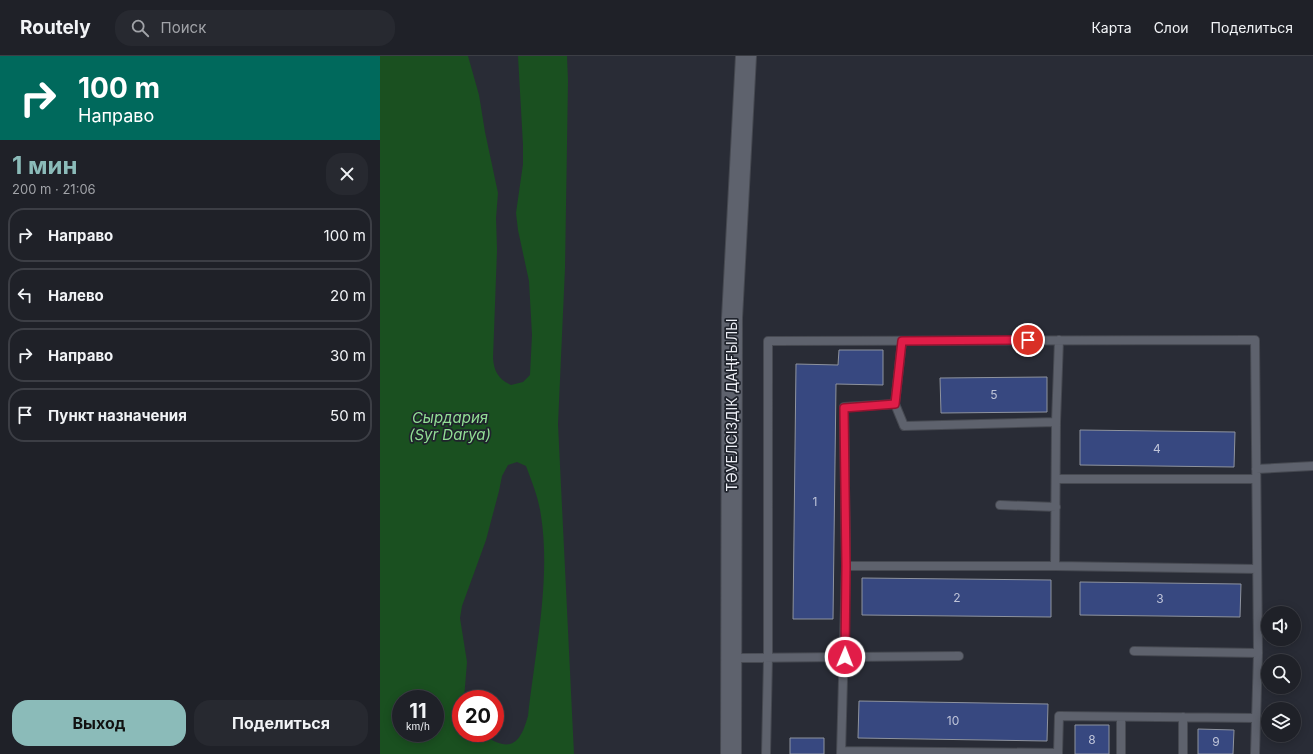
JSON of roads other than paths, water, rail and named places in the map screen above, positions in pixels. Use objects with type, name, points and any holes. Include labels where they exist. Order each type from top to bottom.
[{"type":"street","name":"ТӘУЕЛСІЗДІК ДАҢҒЫЛЫ","points":[[731,754],[732,318],[746,56]]},
{"type":"lane","points":[[1055,566],[1057,479],[1056,422],[1059,340]]},
{"type":"lane","points":[[766,754],[768,658],[768,341],[1256,340],[1258,653],[1255,754]]},
{"type":"lane","points":[[902,341],[895,404],[904,426],[1056,422]]},
{"type":"lane","points":[[895,404],[844,408],[846,566],[845,657],[841,753],[1058,753],[1059,716],[1256,718]]},
{"type":"lane","points":[[1256,469],[1313,466]]},
{"type":"lane","points":[[1057,479],[1256,479]]},
{"type":"lane","points":[[1000,505],[1056,507]]},
{"type":"lane","points":[[846,566],[1055,566],[1257,569]]},
{"type":"lane","points":[[1134,651],[1258,653]]},
{"type":"lane","points":[[731,658],[959,656]]},
{"type":"lane","points":[[1120,754],[1121,717]]},
{"type":"lane","points":[[1183,717],[1183,754]]},
{"type":"water","name":"Сырдария (Syr Darya)","points":[[380,56],[468,56],[479,95],[498,193],[496,218],[497,250],[493,358],[496,371],[500,377],[511,385],[523,382],[530,375],[532,335],[529,281],[518,230],[516,213],[523,164],[518,56],[567,56],[568,81],[565,268],[558,424],[574,754],[380,754]],"holes":[[[517,462],[526,466],[539,503],[544,540],[541,616],[528,716],[518,739],[509,744],[497,742],[452,742],[452,690],[465,690],[467,662],[460,618],[462,606],[486,540],[502,476],[508,465]]]}]
